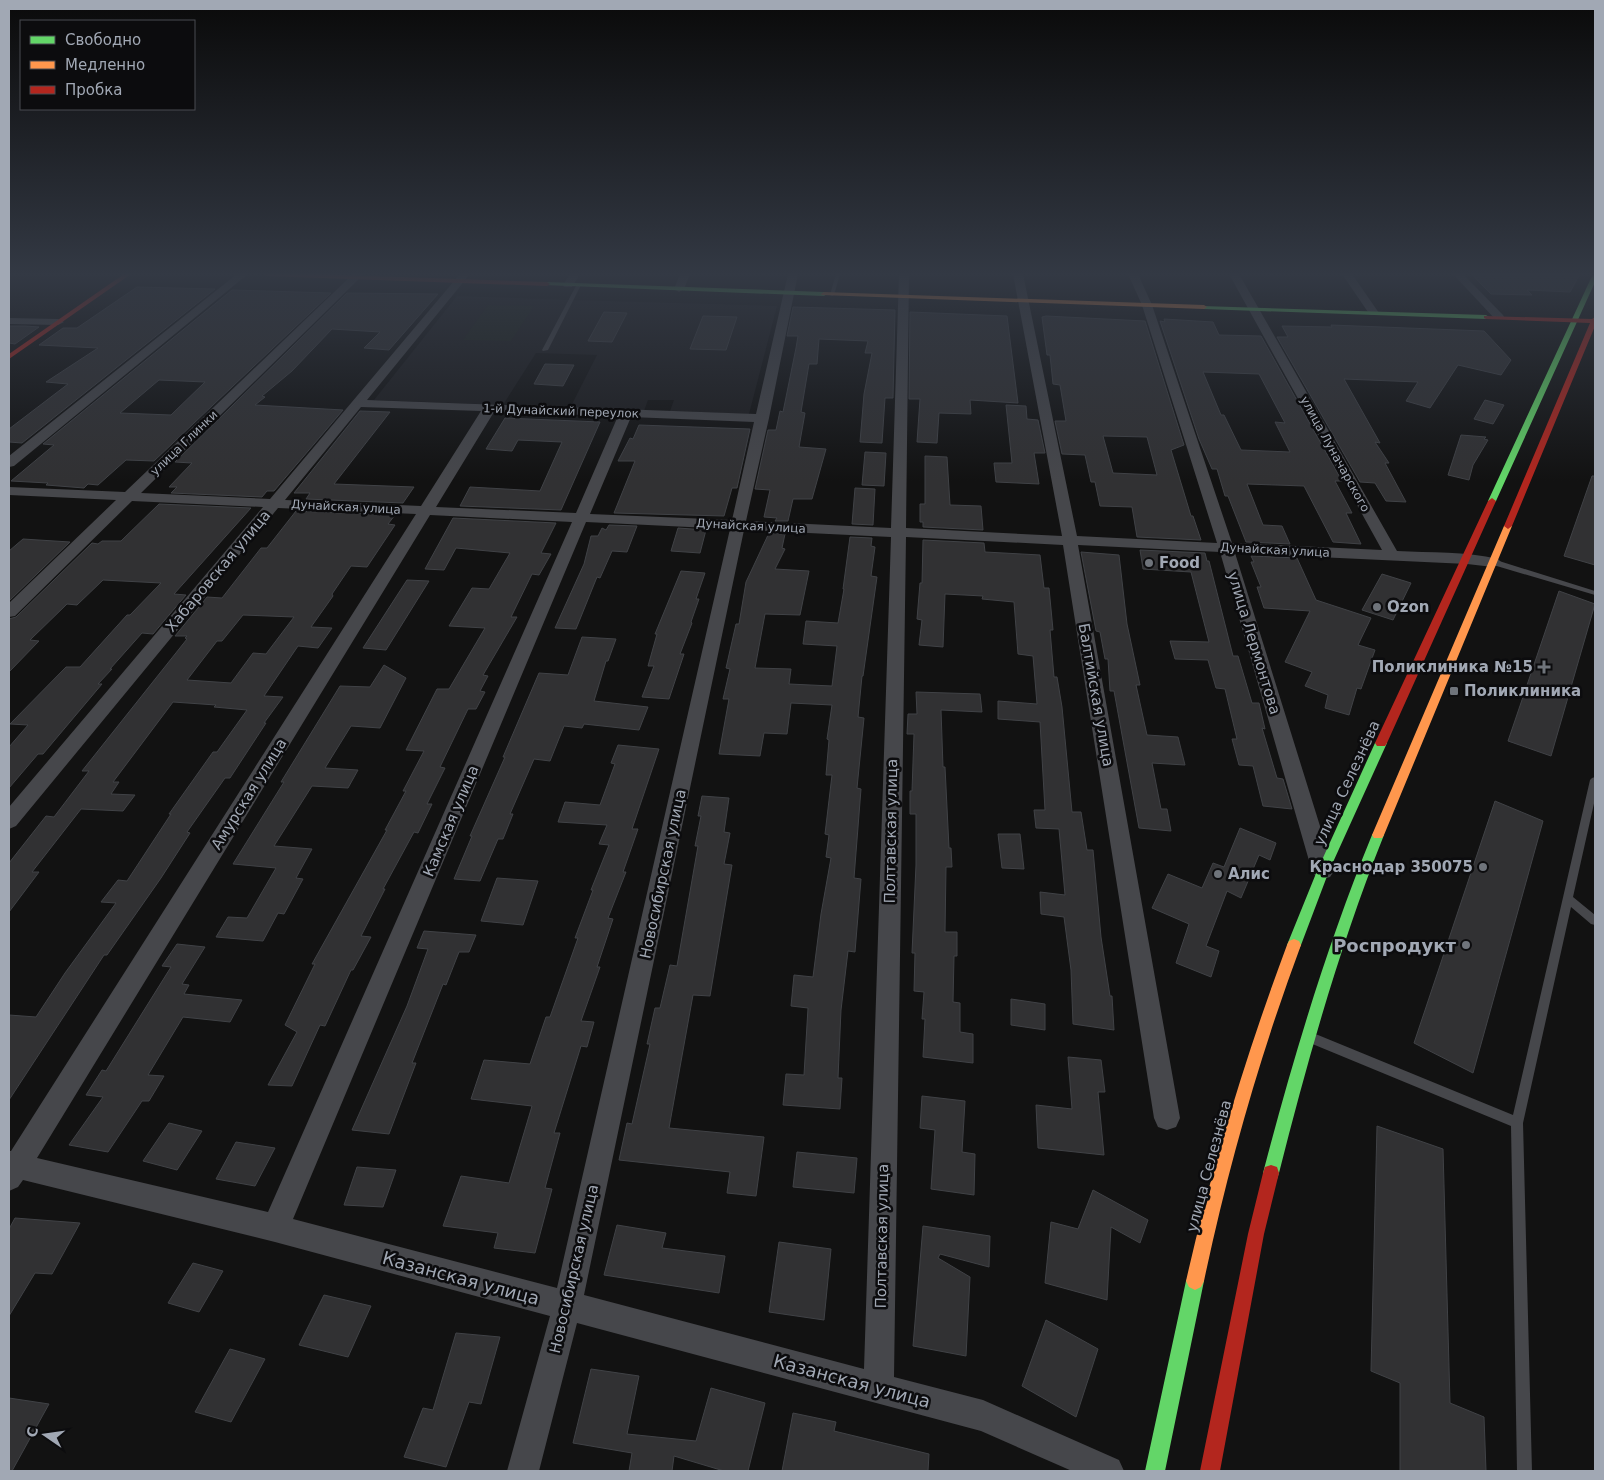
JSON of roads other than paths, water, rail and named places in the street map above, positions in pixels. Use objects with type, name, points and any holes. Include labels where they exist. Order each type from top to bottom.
[{"type":"main road","points":[[9,356],[28,343]]},
{"type":"main road","name":"улица Селезнёва","points":[[1155,1471],[1208,1221],[1251,1069],[1291,953],[1323,871],[1467,559],[1563,343]]},
{"type":"main road","points":[[1210,1471],[1256,1234],[1292,1087],[1357,885],[1585,343]]},
{"type":"street","points":[[9,463],[157,343]]},
{"type":"street","name":"улица Глинки","points":[[9,612],[288,343]]},
{"type":"street","name":"Хабаровская улица","points":[[9,821],[408,343]]},
{"type":"street","name":"Новосибирская улица","points":[[523,1471],[567,1307],[740,525],[778,343]]},
{"type":"street","name":"Полтавская улица","points":[[878,1388],[903,343]]},
{"type":"street","name":"Балтийская улица","points":[[1031,343],[1070,540],[1167,1118]]},
{"type":"street","name":"улица Лермонтова","points":[[1160,343],[1226,548],[1323,871]]},
{"type":"street","name":"улица Луначарского","points":[[1273,343],[1392,556]]},
{"type":"street","name":"1-й Дунайский переулок","points":[[358,403],[763,418]]},
{"type":"street","name":"Амурская улица","points":[[12,1169],[489,409]]},
{"type":"street","name":"Камская улица","points":[[274,1228],[626,413]]},
{"type":"street","name":"Дунайская улица","points":[[9,491],[1070,540],[1467,559],[1493,562]]},
{"type":"street","name":"Казанская улица","points":[[12,1169],[274,1228],[983,1416],[1108,1471]]},
{"type":"lane","points":[[545,350],[548,343]]},
{"type":"lane","points":[[1493,562],[1595,593]]},
{"type":"lane","points":[[1524,1471],[1517,1123],[1595,780]]},
{"type":"lane","points":[[1568,898],[1595,921]]},
{"type":"lane","points":[[1308,1037],[1517,1123]]},
{"type":"place","name":"Food","points":[[1149,563]]},
{"type":"place","name":"Ozon","points":[[1377,607]]},
{"type":"place","name":"Поликлиника №15","points":[[1544,667]]},
{"type":"place","name":"Поликлиника","points":[[1454,691]]},
{"type":"place","name":"Краснодар 350075","points":[[1483,867]]},
{"type":"place","name":"Алис","points":[[1218,874]]},
{"type":"place","name":"Роспродукт","points":[[1466,945]]}]
